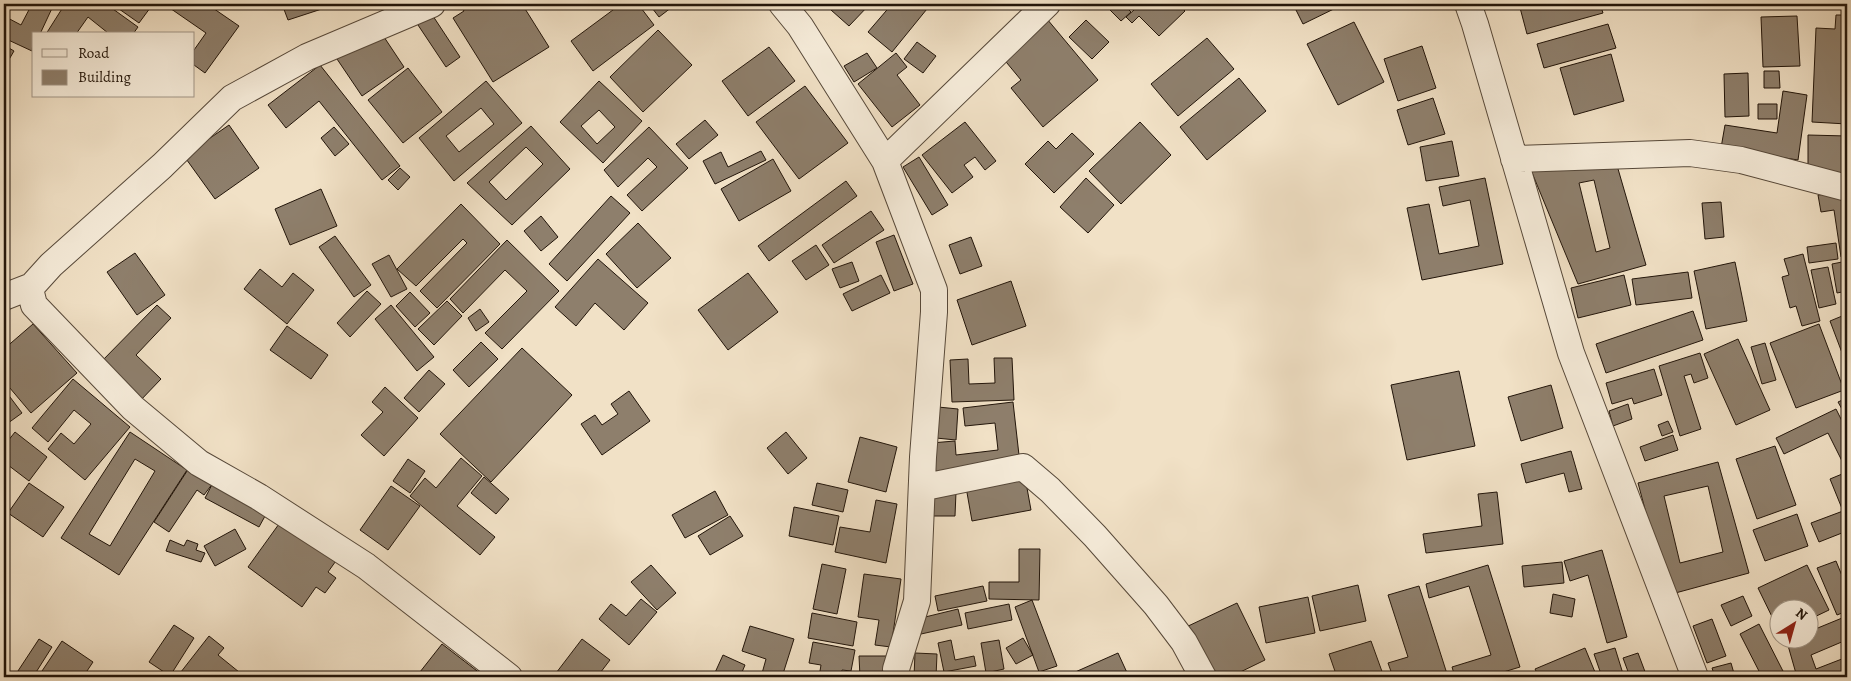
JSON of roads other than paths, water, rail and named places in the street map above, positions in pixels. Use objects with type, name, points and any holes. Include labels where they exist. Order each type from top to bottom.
[{"type":"street","points":[[4,297],[32,286],[51,265],[162,166],[232,98],[307,57],[432,4]]},
{"type":"street","points":[[782,4],[800,26],[885,161],[934,290],[917,601],[896,668],[898,677]]},
{"type":"street","points":[[885,161],[1047,4]]},
{"type":"street","points":[[1468,4],[1571,353],[1695,677]]},
{"type":"street","points":[[1514,159],[1690,153],[1741,160],[1847,188]]},
{"type":"street","points":[[32,286],[31,293],[34,305],[133,408],[198,463],[259,497],[366,566],[509,677]]},
{"type":"street","points":[[925,487],[928,384]]},
{"type":"street","points":[[924,457],[925,487]]},
{"type":"street","points":[[925,487],[1023,467],[1050,490],[1095,536],[1156,605],[1184,642],[1203,677]]}]
